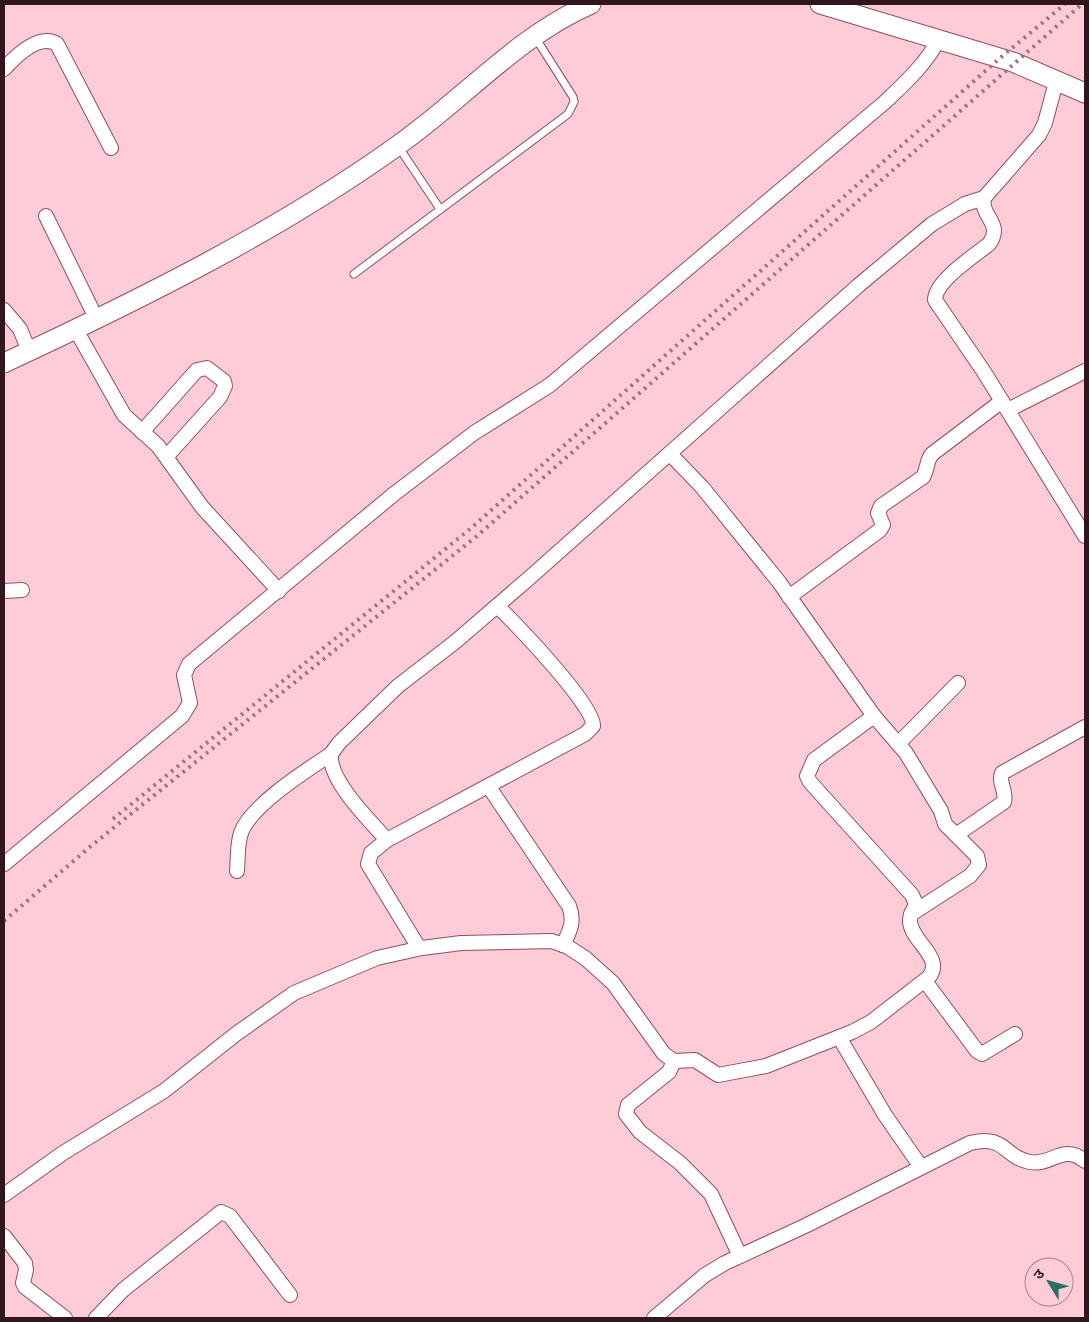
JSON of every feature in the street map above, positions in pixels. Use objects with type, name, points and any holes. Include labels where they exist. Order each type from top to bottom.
[{"type":"main road","points":[[4,363],[97,320],[296,211],[398,146],[533,36],[591,4]]},
{"type":"main road","points":[[820,4],[1013,62],[1085,93]]},
{"type":"street","points":[[4,864],[182,716],[190,704],[184,675],[189,664],[280,591],[394,494],[467,438],[550,385],[885,102],[915,74],[930,55],[939,39]]},
{"type":"street","points":[[4,69],[26,49],[49,42],[57,44],[111,148]]},
{"type":"street","points":[[1056,82],[1045,123],[1039,135],[984,198],[982,204],[994,227],[993,238],[941,284],[935,294],[935,300],[1005,405],[1085,536]]},
{"type":"street","points":[[238,872],[239,843],[246,822],[284,786],[331,754],[338,743],[398,686],[497,606],[859,285],[932,224],[965,204],[984,198]]},
{"type":"street","points":[[46,216],[97,320]]},
{"type":"street","points":[[4,310],[20,329],[29,351]]},
{"type":"street","points":[[76,330],[119,409],[167,456],[202,507],[280,591]]},
{"type":"street","points":[[142,432],[197,370],[207,368],[224,381],[225,386],[220,397],[167,456]]},
{"type":"street","points":[[789,596],[880,530],[884,525],[878,513],[881,506],[923,477],[927,469],[927,460],[932,454],[1005,405],[1085,372]]},
{"type":"street","points":[[670,454],[702,487],[789,596],[874,716],[898,744],[938,806],[945,824],[977,856],[979,861],[977,869],[970,876],[911,914]]},
{"type":"street","points":[[4,591],[22,590]]},
{"type":"street","points":[[419,948],[368,864],[371,853],[387,840],[489,787],[585,734],[594,726],[594,722],[539,648],[497,606]]},
{"type":"street","points":[[898,744],[958,683]]},
{"type":"street","points":[[4,1195],[63,1154],[164,1091],[236,1034],[294,993],[377,958],[419,948],[461,943],[552,941],[563,945],[586,958],[613,983],[659,1049],[674,1060],[695,1060],[712,1073],[723,1075],[766,1066],[871,1022],[925,981],[934,972],[934,963],[913,930],[910,919],[916,904],[912,895],[810,782],[808,776],[814,760],[874,716]]},
{"type":"street","points":[[956,835],[1004,802],[1005,793],[1000,781],[1002,773],[1085,727]]},
{"type":"street","points":[[331,754],[333,768],[340,781],[353,800],[387,840]]},
{"type":"street","points":[[489,787],[569,906],[573,915],[572,924],[563,945]]},
{"type":"street","points":[[925,981],[977,1051],[982,1054],[1014,1034]]},
{"type":"street","points":[[839,1037],[880,1106],[921,1167]]},
{"type":"street","points":[[674,1060],[669,1072],[628,1105],[626,1114],[640,1132],[680,1163],[711,1194],[740,1256]]},
{"type":"street","points":[[654,1318],[705,1275],[970,1143],[983,1140],[1000,1144],[1028,1162],[1036,1163],[1063,1154],[1075,1155],[1085,1161]]},
{"type":"street","points":[[96,1318],[123,1290],[220,1212],[230,1216],[290,1295]]},
{"type":"street","points":[[4,1236],[25,1263],[26,1270],[23,1283],[25,1287],[65,1318]]},
{"type":"lane","points":[[354,274],[572,109],[573,97],[533,36]]},
{"type":"lane","points":[[398,146],[440,209]]},
{"type":"railway","points":[[113,819],[470,529],[1000,58],[1065,4]]},
{"type":"railway","points":[[4,921],[91,846],[477,536],[1082,4]]}]
